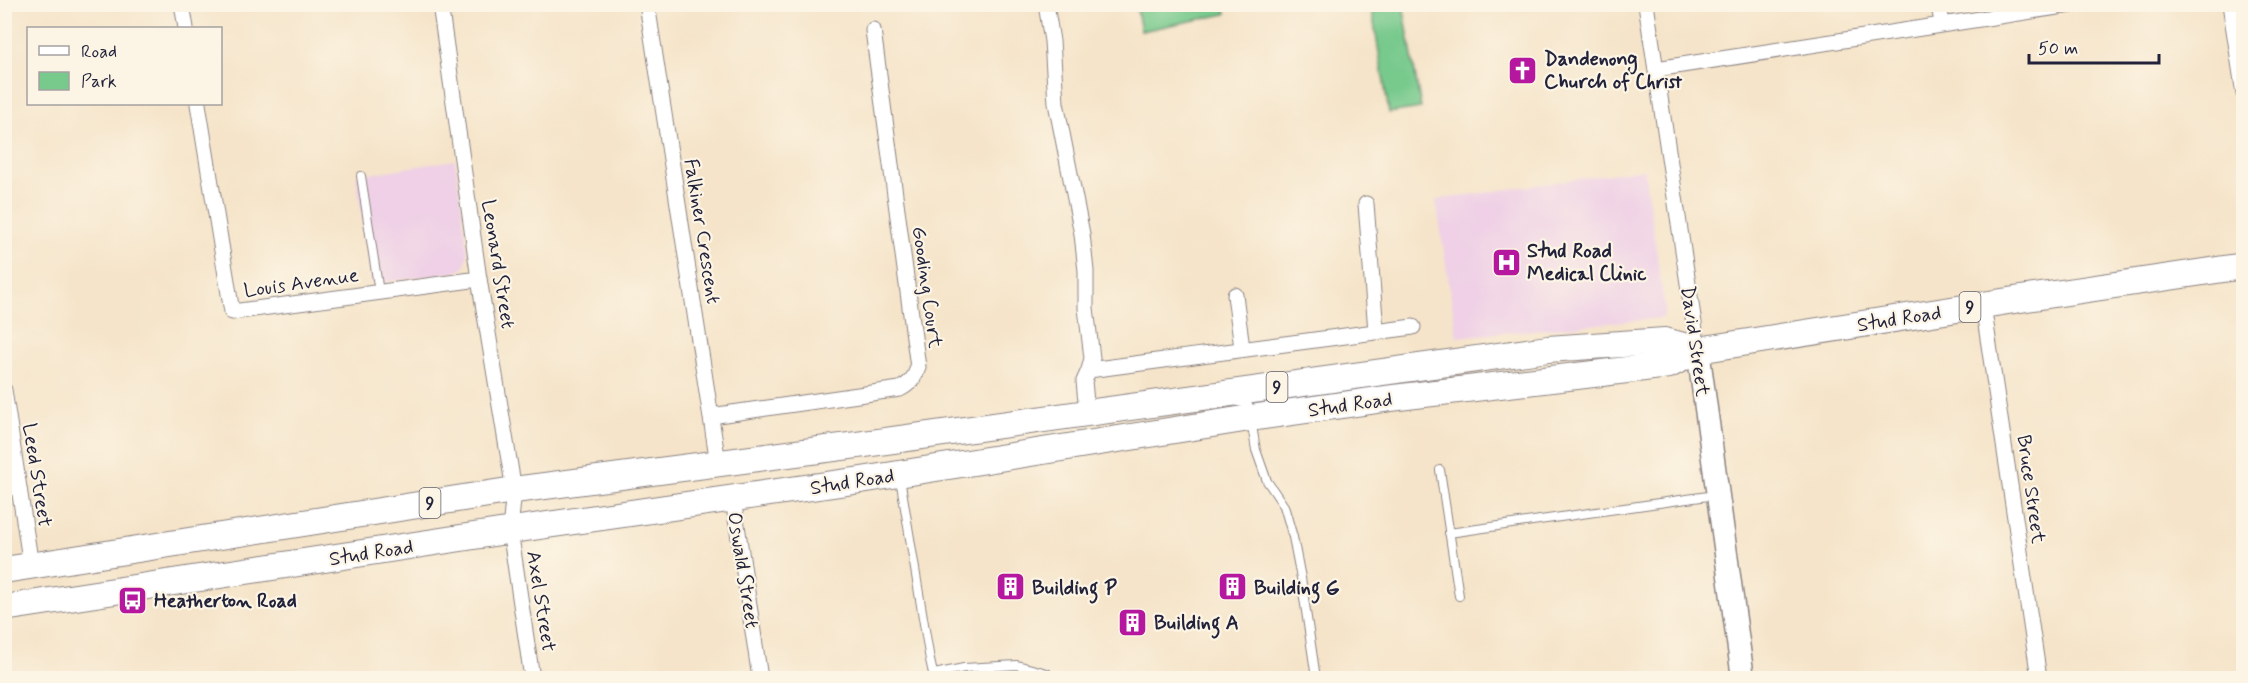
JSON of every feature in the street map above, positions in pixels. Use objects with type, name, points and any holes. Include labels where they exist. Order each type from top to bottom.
[{"type":"highway","name":"Stud Road","points":[[4,608],[510,530],[899,474],[1240,410],[1392,398],[1669,365],[1698,350],[2244,266]]},
{"type":"highway","name":"Stud Road","points":[[4,570],[514,490],[1108,414],[1548,350],[1665,340],[1698,350]]},
{"type":"highway","name":"Oswald Street","points":[[718,463],[734,499]]},
{"type":"main road","name":"David Street","points":[[1698,350],[1743,678]]},
{"type":"street","points":[[182,4],[186,27]]},
{"type":"street","name":"Leonard Street","points":[[440,4],[479,279],[514,490],[510,530]]},
{"type":"street","name":"Falkiner Crescent","points":[[647,4],[718,463]]},
{"type":"street","points":[[1046,4],[1052,41],[1056,103],[1082,234],[1086,272],[1086,308],[1092,358],[1084,381],[1108,414]]},
{"type":"street","name":"David Street","points":[[1646,4],[1698,350]]},
{"type":"street","points":[[1939,4],[1942,24]]},
{"type":"street","points":[[1656,69],[2078,4]]},
{"type":"street","points":[[2230,4],[2244,94]]},
{"type":"street","name":"Gooding Court","points":[[711,416],[900,389],[912,380],[916,373],[918,367],[873,30]]},
{"type":"street","name":"Louis Avenue","points":[[198,105],[232,312],[479,279]]},
{"type":"street","points":[[1366,204],[1376,331]]},
{"type":"street","points":[[1235,295],[1242,348]]},
{"type":"street","name":"Bruce Street","points":[[1983,305],[2039,678]]},
{"type":"street","points":[[1089,370],[1413,327]]},
{"type":"street","name":"Leed Street","points":[[4,390],[31,566]]},
{"type":"street","name":"Oswald Street","points":[[734,499],[760,678]]},
{"type":"street","name":"Axel Street","points":[[510,530],[532,678]]},
{"type":"lane","points":[[361,176],[379,292]]},
{"type":"lane","points":[[1240,410],[1267,481],[1284,506],[1293,537],[1316,678]]},
{"type":"lane","points":[[1440,470],[1459,596]]},
{"type":"lane","points":[[899,474],[934,676],[964,668],[1017,665],[1047,673],[1048,678]]},
{"type":"lane","points":[[1449,533],[1717,495]]},
{"type":"shaded area","points":[[455,160],[468,254],[464,268],[457,272],[372,284],[356,176]]},
{"type":"shaded area","points":[[1644,169],[1665,309],[1663,318],[1457,337],[1436,200]]},
{"type":"green space","points":[[1136,5],[1224,5],[1226,14],[1141,31]]},
{"type":"green space","points":[[1371,5],[1403,5],[1421,108],[1389,113]]},
{"type":"place","name":"Dandenong Church of Christ","points":[[1523,70]]},
{"type":"place","name":"Stud Road Medical Clinic","points":[[1506,262]]},
{"type":"place","name":"Building P","points":[[1011,587]]},
{"type":"place","name":"Building G","points":[[1233,587]]},
{"type":"place","name":"Heatherton Road","points":[[133,600]]},
{"type":"place","name":"Building A","points":[[1133,622]]}]
